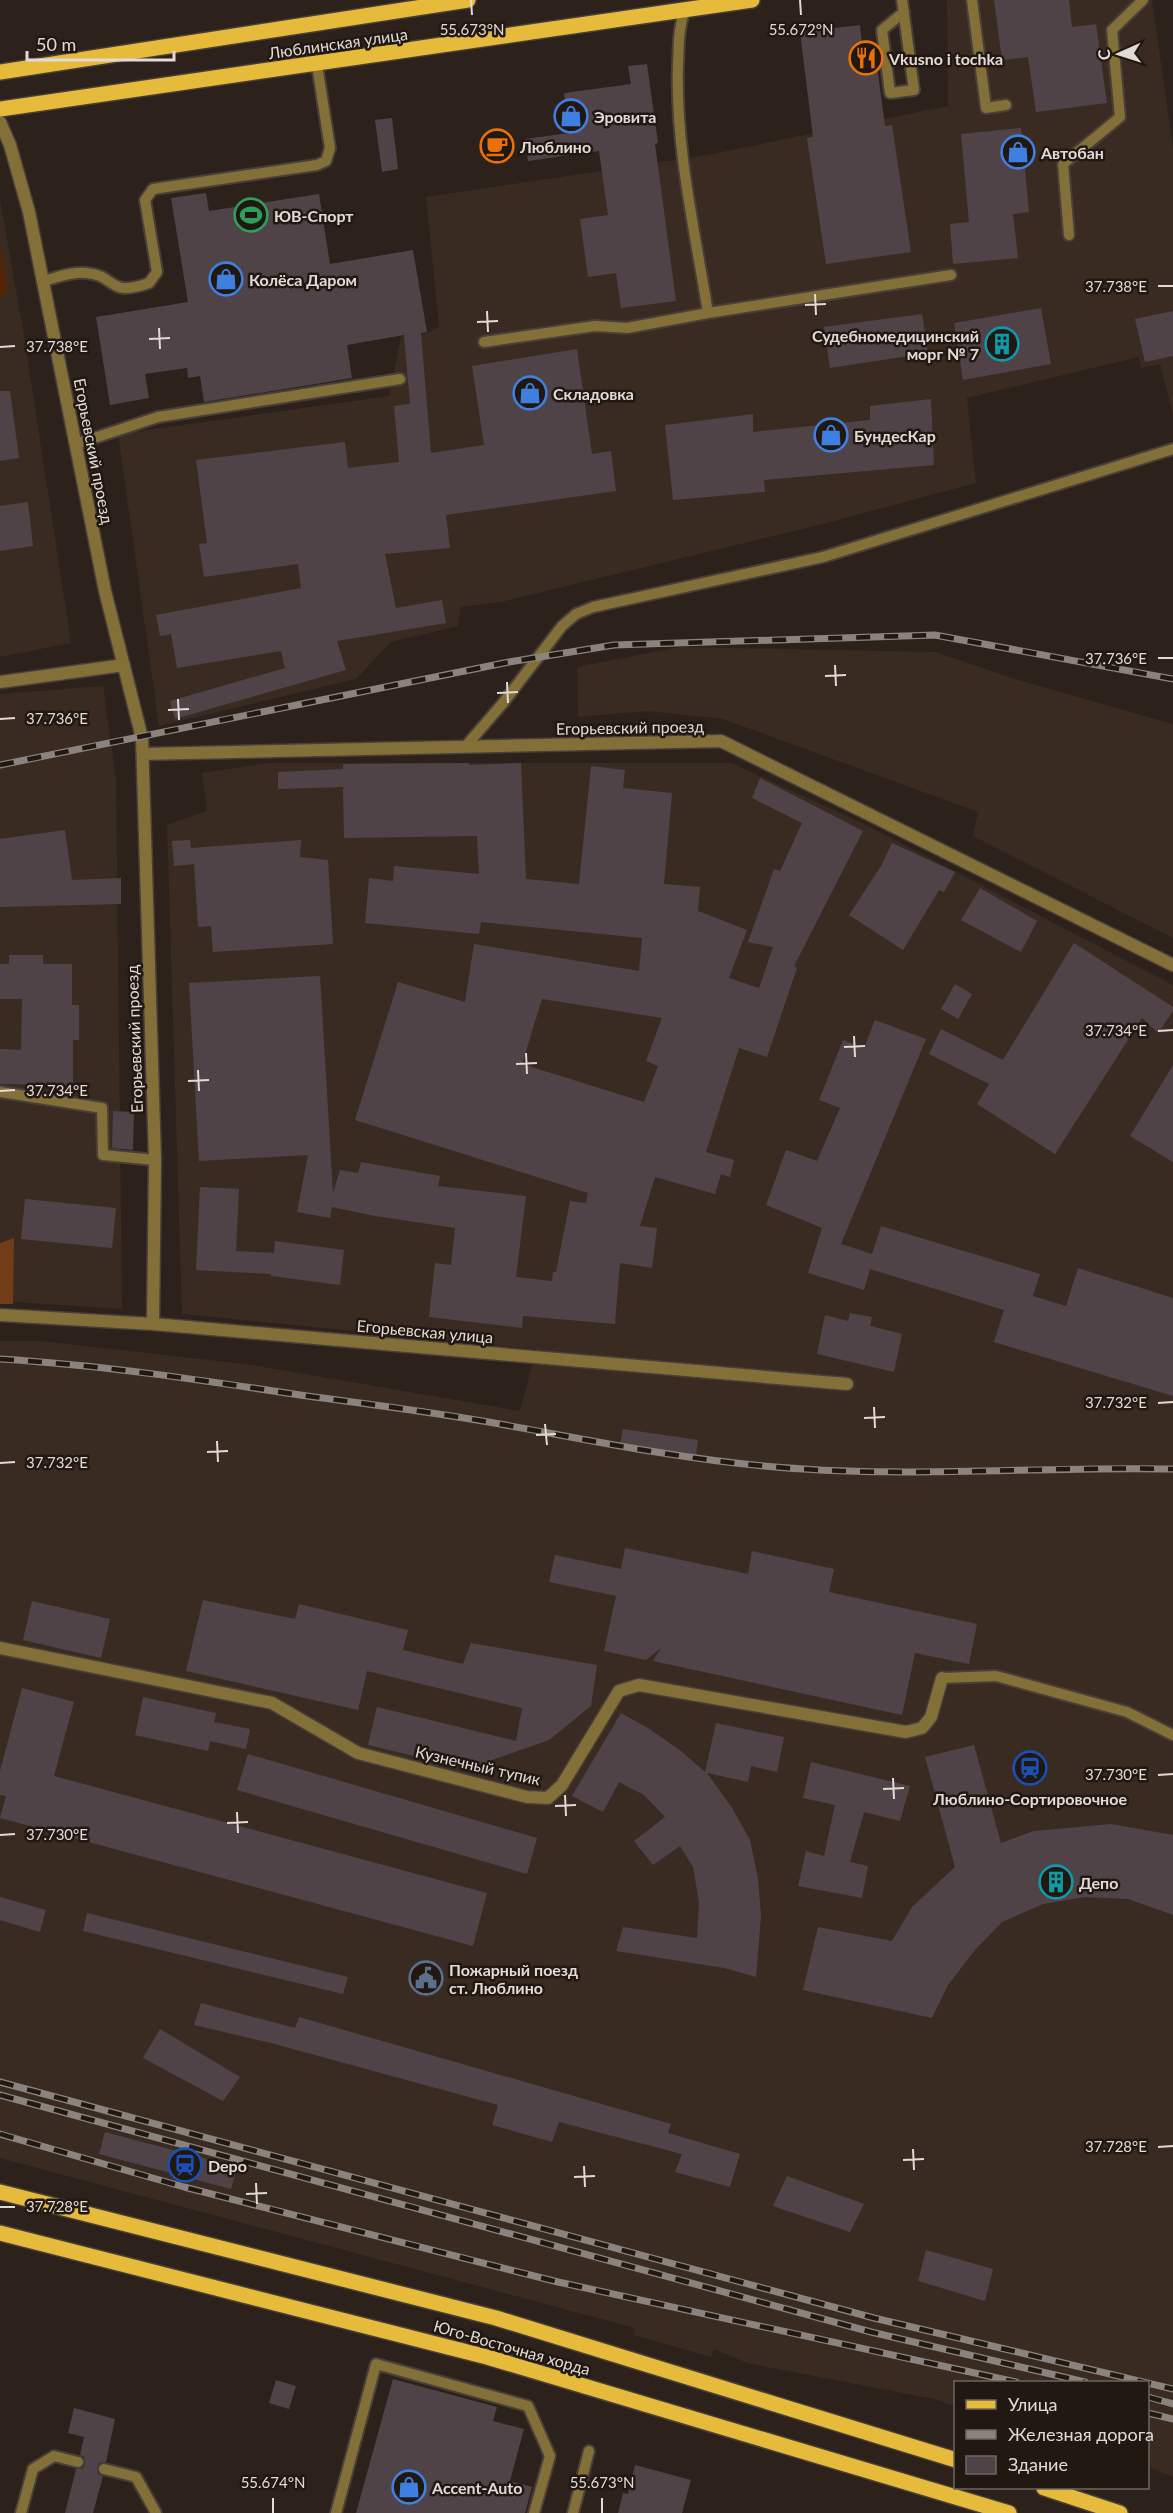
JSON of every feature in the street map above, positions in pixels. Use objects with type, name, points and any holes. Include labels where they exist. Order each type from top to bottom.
[{"type":"main road","name":"Люблинская улица","points":[[0,72],[468,0]]},
{"type":"main road","name":"Люблинская улица","points":[[0,109],[316,64],[685,5],[752,0]]},
{"type":"main road","name":"Юго-Восточная хорда","points":[[0,2192],[496,2318],[954,2459]]},
{"type":"main road","name":"Юго-Восточная хорда","points":[[0,2233],[487,2357],[1010,2513]]},
{"type":"main road","points":[[1050,2489],[1120,2513]]},
{"type":"street","name":"Егорьевский проезд","points":[[0,122],[10,145],[26,197],[105,591],[142,738],[155,1161],[153,1324]]},
{"type":"street","points":[[0,682],[124,665]]},
{"type":"street","name":"Егорьевский проезд","points":[[143,754],[721,741],[1173,966]]},
{"type":"street","name":"Егорьевская улица","points":[[0,1315],[153,1324],[848,1384]]},
{"type":"street","name":"Кузнечный тупик","points":[[0,1648],[272,1703],[358,1753],[527,1797],[548,1798],[562,1785],[619,1691],[639,1685],[906,1732],[922,1728],[931,1717],[942,1678]]},
{"type":"lane","points":[[902,0],[904,12],[914,90],[890,93],[882,30],[904,12]]},
{"type":"lane","points":[[972,0],[986,108],[1006,105]]},
{"type":"lane","points":[[1069,235],[1063,164],[1120,117],[1112,30],[1143,0]]},
{"type":"lane","points":[[685,5],[679,25],[677,89],[683,154],[708,313]]},
{"type":"lane","points":[[43,281],[85,272],[98,275],[112,286],[123,290],[149,283],[157,272],[145,200],[153,189],[317,165],[326,161],[330,148],[316,64]]},
{"type":"lane","points":[[484,342],[595,326],[627,328],[951,275]]},
{"type":"lane","points":[[76,444],[158,417],[400,379]]},
{"type":"lane","points":[[465,747],[503,703],[561,626],[576,614],[593,607],[823,557],[1173,449]]},
{"type":"lane","points":[[0,1092],[102,1108],[103,1155],[155,1161]]},
{"type":"lane","points":[[942,1678],[996,1676],[1127,1712],[1173,1735]]},
{"type":"lane","points":[[336,2513],[376,2364],[528,2406],[550,2456],[534,2513]]},
{"type":"lane","points":[[573,2513],[589,2451]]},
{"type":"lane","points":[[21,2513],[33,2469],[54,2456],[78,2462]]},
{"type":"lane","points":[[104,2469],[135,2477],[156,2513]]},
{"type":"shaded area","points":[[947,0],[1152,0],[1173,148],[1173,415],[1160,364],[1141,368],[1139,357],[967,398],[976,483],[819,525],[501,602],[461,607],[458,626],[391,642],[356,679],[159,726],[118,434],[389,396],[401,337],[427,333],[439,327],[426,197],[702,156],[948,106]]},
{"type":"shaded area","points":[[0,200],[23,329],[71,643],[0,657]]},
{"type":"shaded area","points":[[0,243],[8,289],[0,299]]},
{"type":"shaded area","points":[[679,647],[935,652],[1012,678],[1173,724],[1173,938],[973,836],[978,812],[723,719],[646,711],[578,717],[577,667]]},
{"type":"shaded area","points":[[103,686],[116,778],[122,1309],[0,1301],[0,694]]},
{"type":"shaded area","points":[[268,763],[732,763],[868,826],[1173,985],[1173,2477],[1149,2467],[1149,2381],[954,2381],[954,2406],[934,2399],[747,2363],[714,2349],[711,2357],[633,2335],[635,2328],[0,2158],[0,1341],[41,1341],[253,1365],[520,1411],[536,1349],[182,1314],[167,825],[207,811],[202,773]]},
{"type":"shaded area","points":[[14,1238],[13,1304],[0,1304],[0,1243]]},
{"type":"building","points":[[994,0],[1069,0],[1072,27],[1096,24],[1107,103],[1036,112],[1028,57],[1002,60]]},
{"type":"building","points":[[860,25],[862,45],[874,43],[885,126],[892,125],[911,252],[826,264],[807,138],[813,137],[800,32]]},
{"type":"building","points":[[647,64],[676,301],[621,308],[616,273],[588,277],[580,219],[608,215],[599,151],[528,161],[525,139],[569,133],[564,93],[631,84],[628,66]]},
{"type":"building","points":[[392,118],[398,169],[382,172],[375,120]]},
{"type":"building","points":[[1021,128],[1029,212],[1013,214],[1018,258],[953,264],[950,224],[969,222],[961,134]]},
{"type":"building","points":[[206,193],[209,211],[319,194],[330,264],[413,250],[427,332],[421,333],[431,453],[484,445],[472,366],[577,349],[592,454],[611,451],[616,491],[446,515],[450,548],[385,554],[396,608],[442,600],[446,623],[337,641],[346,670],[175,719],[170,701],[285,668],[281,651],[177,668],[171,634],[160,636],[156,615],[301,588],[298,564],[204,577],[199,544],[207,543],[196,460],[345,442],[348,468],[399,462],[394,406],[410,404],[404,335],[347,345],[352,378],[204,402],[200,376],[188,378],[187,368],[145,374],[149,398],[110,405],[96,317],[188,302],[171,198]]},
{"type":"building","name":"Судебномедицинский морг № 7","points":[[1041,308],[1051,364],[963,380],[954,323]]},
{"type":"building","points":[[1173,311],[1173,356],[1145,362],[1135,319]]},
{"type":"building","points":[[922,314],[928,353],[830,368],[824,327]]},
{"type":"building","points":[[0,391],[10,391],[19,458],[0,461]]},
{"type":"building","points":[[931,399],[934,465],[764,480],[765,492],[673,500],[665,425],[753,414],[753,432],[870,420],[870,406]]},
{"type":"building","points":[[28,502],[33,546],[0,551],[0,506]]},
{"type":"building","points":[[521,763],[526,879],[579,884],[591,766],[625,770],[623,788],[672,793],[664,884],[700,887],[698,911],[747,930],[729,978],[759,988],[773,947],[748,942],[774,869],[780,871],[802,823],[752,798],[760,778],[863,831],[794,966],[797,968],[767,1057],[739,1048],[706,1152],[734,1160],[730,1177],[721,1174],[715,1194],[655,1177],[640,1226],[657,1228],[652,1268],[620,1263],[615,1324],[523,1316],[522,1328],[429,1317],[435,1263],[451,1265],[455,1228],[332,1207],[330,1218],[297,1212],[308,1155],[199,1161],[189,983],[320,976],[333,1193],[340,1170],[358,1173],[361,1162],[440,1176],[438,1186],[526,1196],[516,1277],[552,1281],[553,1272],[556,1272],[570,1201],[586,1203],[588,1193],[355,1120],[398,982],[465,1002],[474,944],[639,971],[642,938],[481,922],[479,934],[365,923],[369,878],[393,881],[394,866],[479,874],[477,836],[344,838],[343,787],[278,789],[278,772],[343,769],[343,764]],"holes":[[[542,999],[662,1018],[646,1061],[658,1066],[644,1102],[522,1064]]]},
{"type":"building","points":[[65,830],[72,880],[121,878],[121,904],[0,907],[0,839]]},
{"type":"building","points":[[190,840],[191,848],[301,840],[300,857],[328,860],[333,944],[213,952],[211,926],[198,927],[194,864],[174,866],[172,841]]},
{"type":"building","points":[[892,843],[955,872],[944,892],[939,890],[903,950],[849,915],[881,866]]},
{"type":"building","points":[[980,888],[1037,921],[1021,952],[961,920]]},
{"type":"building","points":[[1074,943],[1173,1007],[1173,1011],[1158,1033],[1142,1018],[1055,1154],[977,1104],[989,1084],[929,1054],[941,1029],[1003,1060]]},
{"type":"building","points":[[9,955],[43,955],[43,964],[72,964],[72,1005],[79,1005],[79,1040],[73,1040],[73,1085],[0,1084],[0,1049],[21,1050],[22,999],[0,999],[0,964],[9,964]]},
{"type":"building","points":[[955,984],[972,994],[958,1019],[941,1009]]},
{"type":"building","points":[[875,1020],[926,1039],[841,1244],[872,1254],[881,1226],[1040,1274],[1033,1296],[1066,1306],[1078,1268],[1173,1298],[1173,1396],[994,1342],[1004,1310],[870,1269],[864,1290],[808,1273],[822,1228],[766,1205],[786,1150],[817,1161],[840,1108],[819,1100],[843,1040],[864,1048]]},
{"type":"building","points":[[1173,1065],[1173,1162],[1130,1136]]},
{"type":"building","points":[[113,1111],[134,1112],[133,1150],[112,1148]]},
{"type":"building","points":[[200,1187],[239,1189],[236,1251],[274,1253],[275,1241],[344,1250],[340,1285],[271,1276],[271,1274],[196,1270]]},
{"type":"building","points":[[25,1199],[116,1208],[112,1248],[21,1239]]},
{"type":"building","points":[[850,1313],[872,1317],[870,1326],[902,1334],[894,1372],[817,1354],[825,1315],[848,1321]]},
{"type":"building","points":[[623,1429],[698,1440],[696,1455],[620,1444]]},
{"type":"building","points":[[625,1548],[748,1574],[752,1551],[834,1569],[829,1592],[977,1624],[969,1664],[915,1653],[902,1715],[653,1661],[661,1648],[646,1660],[604,1651],[616,1596],[549,1582],[555,1555],[621,1569]]},
{"type":"building","points":[[203,1600],[295,1619],[299,1604],[408,1630],[403,1650],[463,1664],[471,1643],[597,1665],[591,1706],[549,1740],[492,1760],[489,1774],[368,1745],[377,1707],[516,1741],[522,1708],[367,1671],[358,1710],[186,1671]]},
{"type":"building","points":[[32,1601],[110,1619],[101,1658],[23,1640]]},
{"type":"building","points":[[22,1688],[74,1702],[54,1776],[487,1893],[473,1946],[0,1818],[6,1796],[0,1795],[0,1771]]},
{"type":"building","points":[[143,1697],[216,1713],[214,1722],[250,1729],[246,1749],[210,1741],[208,1751],[135,1735]]},
{"type":"building","points":[[621,1713],[681,1751],[705,1772],[716,1723],[784,1737],[777,1772],[751,1766],[748,1782],[707,1773],[732,1808],[750,1840],[758,1879],[761,1916],[756,1977],[724,1968],[616,1951],[623,1927],[697,1938],[699,1902],[693,1867],[680,1846],[653,1865],[634,1841],[665,1817],[644,1795],[619,1782],[603,1812],[572,1796]]},
{"type":"building","name":"Депо","points":[[974,1745],[1001,1843],[1034,1831],[1111,1824],[1173,1835],[1173,1915],[1128,1899],[1085,1897],[1043,1904],[1002,1922],[975,1950],[948,1985],[932,2018],[803,1990],[818,1927],[892,1941],[912,1907],[955,1867],[925,1757]]},
{"type":"building","points":[[248,1754],[537,1838],[527,1874],[237,1790]]},
{"type":"building","points":[[811,1762],[910,1786],[900,1821],[864,1812],[850,1862],[868,1866],[862,1898],[798,1886],[806,1851],[824,1856],[835,1805],[803,1798]]},
{"type":"building","points":[[0,1897],[46,1910],[40,1932],[0,1920]]},
{"type":"building","points":[[87,1913],[348,1977],[343,1994],[83,1931]]},
{"type":"building","points":[[201,2003],[295,2028],[299,2017],[671,2124],[668,2133],[740,2154],[730,2187],[675,2172],[682,2154],[559,2122],[552,2142],[492,2125],[498,2105],[271,2043],[194,2025]]},
{"type":"building","points":[[160,2029],[240,2077],[223,2101],[143,2058]]},
{"type":"building","points":[[105,2132],[237,2167],[231,2189],[99,2154]]},
{"type":"building","points":[[787,2176],[864,2204],[850,2232],[773,2206]]},
{"type":"building","points":[[926,2250],[993,2269],[985,2301],[918,2281]]},
{"type":"building","points":[[393,2379],[497,2407],[493,2421],[524,2429],[510,2481],[532,2487],[525,2513],[356,2513]]},
{"type":"building","points":[[276,2380],[296,2386],[289,2409],[269,2403]]},
{"type":"building","points":[[74,2408],[115,2419],[106,2462],[99,2463],[97,2468],[98,2474],[103,2476],[93,2513],[65,2513],[76,2469],[83,2468],[85,2463],[84,2457],[80,2455],[84,2437],[68,2433]]},
{"type":"building","points":[[635,2465],[691,2480],[682,2513],[618,2513],[623,2493],[628,2494]]},
{"type":"railway","points":[[0,765],[509,662],[614,645],[935,635],[1173,679]]},
{"type":"railway","points":[[0,1359],[113,1369],[450,1416],[731,1463],[866,1472],[1173,1469]]},
{"type":"railway","points":[[0,2082],[874,2318],[1139,2381]]},
{"type":"railway","points":[[0,2095],[871,2332],[1081,2381]]},
{"type":"railway","points":[[0,2134],[184,2187],[558,2282],[1011,2381]]},
{"type":"railway","points":[[1149,2383],[1173,2389]]},
{"type":"railway","points":[[1149,2397],[1173,2404]]},
{"type":"railway","points":[[1149,2413],[1173,2419]]},
{"type":"place","name":"Vkusno i tochka","points":[[866,58]]},
{"type":"place","name":"Эровита","points":[[571,116]]},
{"type":"place","name":"Люблино","points":[[497,146]]},
{"type":"place","name":"Автобан","points":[[1018,152]]},
{"type":"place","name":"ЮВ-Спорт","points":[[251,215]]},
{"type":"place","name":"Колёса Даром","points":[[226,279]]},
{"type":"place","name":"Судебномедицинский морг № 7","points":[[1002,344]]},
{"type":"place","name":"Складовка","points":[[530,393]]},
{"type":"place","name":"БундесКар","points":[[831,435]]},
{"type":"place","name":"Люблино-Сортировочное","points":[[1030,1768]]},
{"type":"place","name":"Депо","points":[[1056,1882]]},
{"type":"place","name":"Пожарный поезд ст. Люблино","points":[[426,1978]]},
{"type":"place","name":"Depo","points":[[185,2165]]},
{"type":"place","name":"Accent-Auto","points":[[409,2487]]}]
